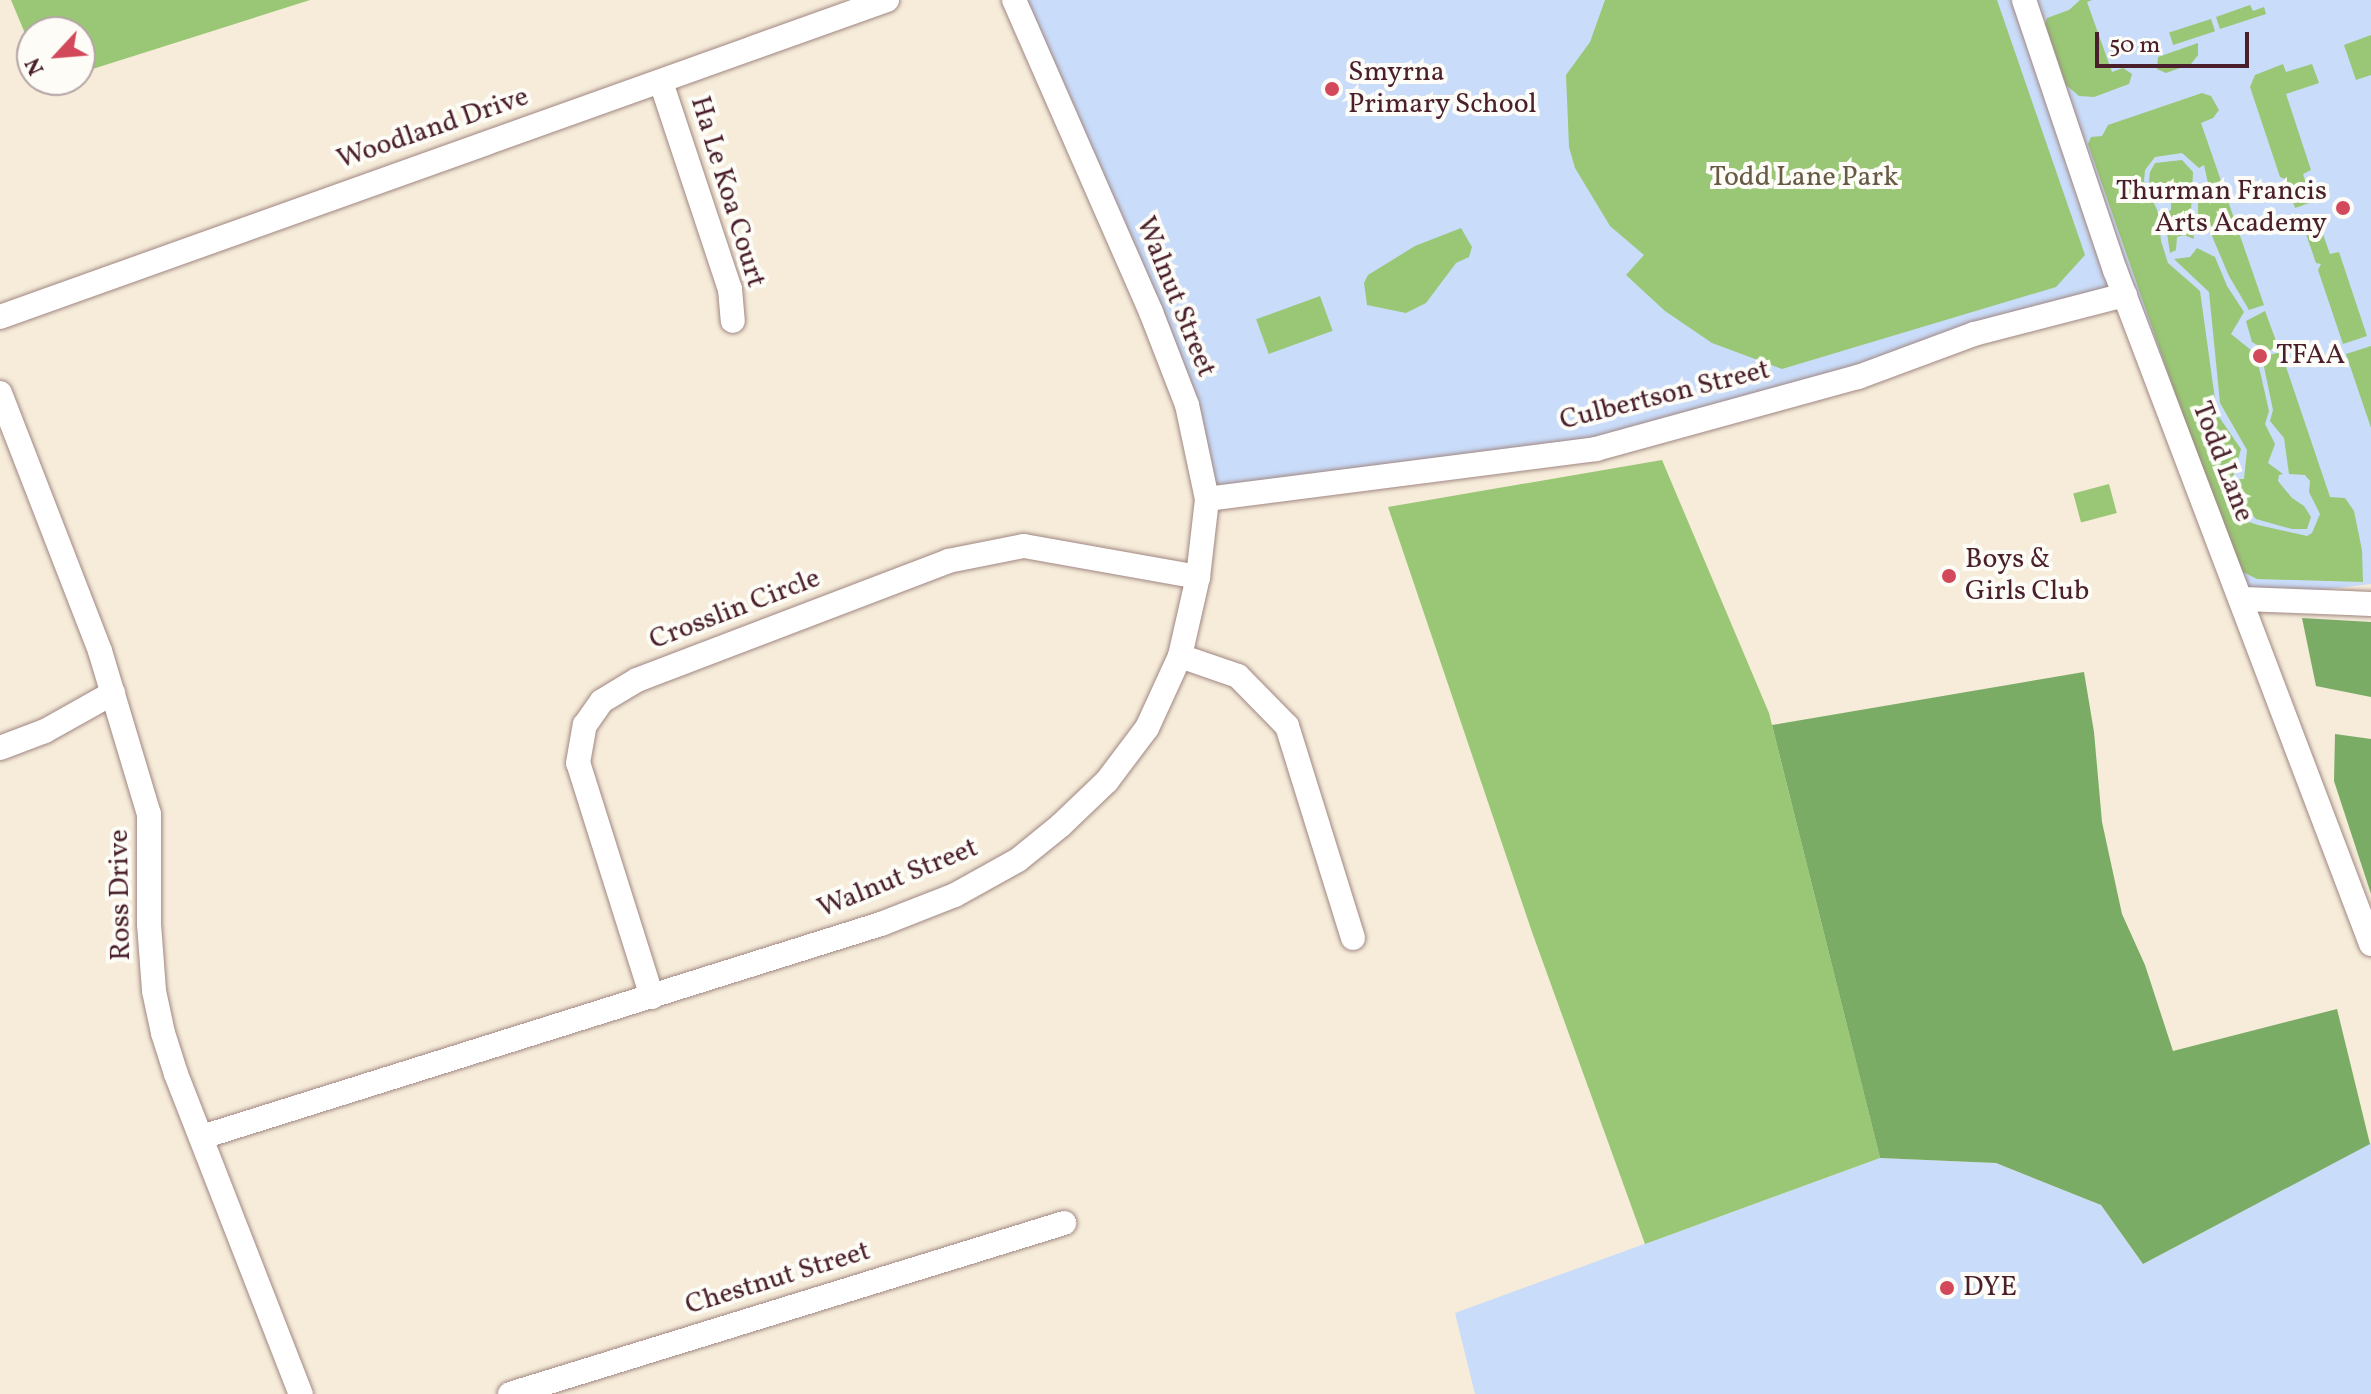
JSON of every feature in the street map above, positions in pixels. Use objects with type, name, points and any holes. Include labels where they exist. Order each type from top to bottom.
[{"type":"street","name":"Woodland Drive","points":[[0,317],[887,0]]},
{"type":"street","name":"Walnut Street","points":[[202,1137],[881,924],[955,895],[1018,860],[1107,781],[1147,728],[1180,656],[1198,577],[1207,499],[1187,405],[1145,298],[1014,0]]},
{"type":"street","name":"Todd Lane","points":[[2024,0],[2125,295],[2243,599],[2371,944]]},
{"type":"street","name":"Ha Le Koa Court","points":[[661,82],[730,289],[733,321]]},
{"type":"street","name":"Culbertson Street","points":[[1207,499],[1596,449],[1858,377],[1974,334],[2125,295]]},
{"type":"street","name":"Ross Drive","points":[[0,393],[100,651],[149,814],[154,991],[176,1074],[301,1394]]},
{"type":"street","name":"Crosslin Circle","points":[[652,997],[578,763],[585,725],[602,701],[637,680],[948,561],[1024,546],[1198,577]]},
{"type":"street","points":[[2243,599],[2371,604]]},
{"type":"street","points":[[1180,656],[1238,676],[1287,726],[1353,938]]},
{"type":"street","points":[[0,748],[45,731],[113,693]]},
{"type":"street","name":"Chestnut Street","points":[[510,1394],[1064,1223]]},
{"type":"shaded area","points":[[1014,0],[2371,0],[2371,584],[2243,599],[2125,295],[1596,449],[1207,499],[1187,405]]},
{"type":"shaded area","name":"DYE","points":[[2371,1143],[2371,1394],[1475,1394],[1455,1313],[1880,1158],[1996,1163],[2101,1205],[2143,1264]]},
{"type":"green space","points":[[11,0],[310,0],[96,68],[96,16],[18,16]]},
{"type":"green space","name":"Todd Lane Park","points":[[1605,0],[1997,0],[2085,255],[2056,287],[1782,369],[1712,343],[1665,311],[1626,275],[1644,255],[1610,226],[1575,168],[1569,147],[1566,75],[1590,42]]},
{"type":"green space","points":[[2080,0],[2092,0],[2087,2],[2112,72],[2123,68],[2132,74],[2129,84],[2094,97],[2079,96],[2066,85],[2045,24],[2047,18],[2069,10]]},
{"type":"green space","points":[[2250,5],[2253,11],[2264,7],[2266,14],[2220,29],[2216,17]]},
{"type":"green space","points":[[2211,19],[2215,31],[2173,45],[2169,33]]},
{"type":"green space","points":[[2371,35],[2371,75],[2356,80],[2344,45]]},
{"type":"green space","points":[[2198,43],[2198,55],[2191,64],[2166,73],[2157,69],[2158,57]]},
{"type":"green space","points":[[2283,64],[2286,72],[2312,64],[2319,83],[2286,94],[2311,170],[2303,174],[2312,202],[2295,208],[2285,179],[2280,177],[2250,87],[2255,75]]},
{"type":"green space","points":[[2202,93],[2211,96],[2219,110],[2213,118],[2201,123],[2264,305],[2249,310],[2229,276],[2204,220],[2198,219],[2198,191],[2206,189],[2208,183],[2204,165],[2199,168],[2182,153],[2155,157],[2145,170],[2144,181],[2158,212],[2161,241],[2168,263],[2200,291],[2217,414],[2241,449],[2232,481],[2239,510],[2249,522],[2307,536],[2312,533],[2320,514],[2309,492],[2310,481],[2305,475],[2289,474],[2284,438],[2270,421],[2273,410],[2262,357],[2281,352],[2330,497],[2345,498],[2354,511],[2362,550],[2363,582],[2257,579],[2243,572],[2211,496],[2088,144],[2091,137],[2102,136],[2108,125]]},
{"type":"green space","points":[[2182,160],[2193,172],[2191,212],[2194,239],[2184,235],[2177,237],[2176,250],[2170,253],[2164,213],[2171,210],[2171,199],[2164,192],[2156,197],[2149,181],[2150,172],[2155,163]]},
{"type":"green space","points":[[2320,226],[2330,254],[2339,252],[2367,336],[2343,344],[2318,270],[2321,264],[2316,263],[2305,231]]},
{"type":"green space","points":[[1461,228],[1472,247],[1469,257],[1456,263],[1426,303],[1406,313],[1367,305],[1364,283],[1368,275],[1415,246]]},
{"type":"green space","points":[[2197,248],[2215,257],[2227,286],[2244,312],[2231,334],[2256,354],[2269,411],[2265,424],[2275,444],[2268,463],[2283,474],[2279,475],[2278,481],[2311,517],[2307,529],[2292,529],[2256,519],[2241,502],[2237,486],[2239,479],[2244,479],[2247,450],[2220,403],[2209,292],[2174,259],[2190,257]]},
{"type":"green space","points":[[1320,296],[1333,331],[1269,354],[1256,319]]},
{"type":"green space","points":[[2265,311],[2279,349],[2266,350],[2252,342],[2246,321]]},
{"type":"green space","points":[[2371,346],[2371,428],[2346,354]]},
{"type":"green space","points":[[1662,460],[1769,713],[1880,1158],[1645,1244],[1532,932],[1388,507]]},
{"type":"green space","points":[[2109,484],[2117,513],[2081,523],[2073,494]]},
{"type":"green space","points":[[2302,618],[2371,622],[2371,697],[2316,686]]},
{"type":"green space","points":[[2084,672],[2094,732],[2102,822],[2122,914],[2145,965],[2173,1051],[2337,1009],[2370,1144],[2143,1264],[2101,1205],[1996,1163],[1880,1158],[1772,725]]},
{"type":"green space","points":[[2335,734],[2371,739],[2371,894],[2334,781]]},
{"type":"place","name":"Smyrna Primary School","points":[[1332,89]]},
{"type":"place","name":"Thurman Francis Arts Academy","points":[[2343,208]]},
{"type":"place","name":"TFAA","points":[[2260,356]]},
{"type":"place","name":"Boys & Girls Club","points":[[1949,576]]},
{"type":"place","name":"DYE","points":[[1947,1288]]}]
